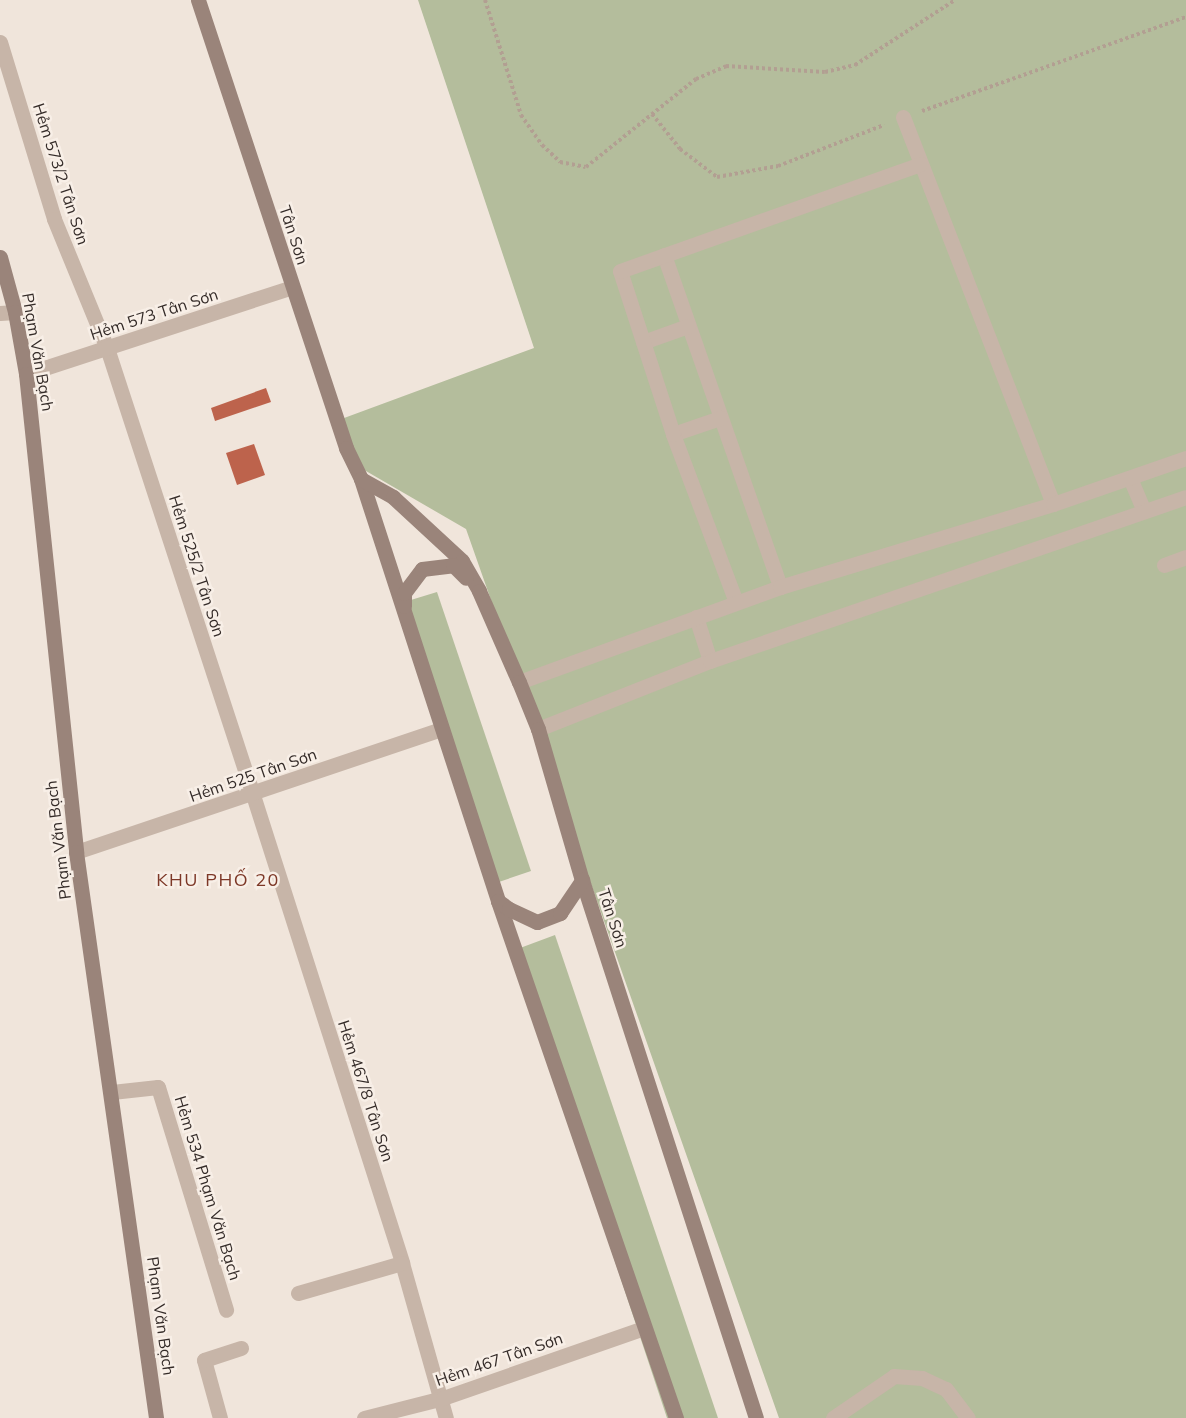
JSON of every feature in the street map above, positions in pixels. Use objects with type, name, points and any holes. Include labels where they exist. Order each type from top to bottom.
[{"type":"street","name":"Tân Sơn","points":[[198,0],[346,448],[361,479],[498,901],[676,1418]]},
{"type":"street","name":"Hẻm 573/2 Tân Sơn","points":[[0,42],[54,219],[107,348]]},
{"type":"street","points":[[903,117],[1053,504]]},
{"type":"street","points":[[736,602],[673,434],[620,271],[920,164]]},
{"type":"street","points":[[664,255],[780,587]]},
{"type":"street","name":"Phạm Văn Bạch","points":[[0,257],[7,312],[27,374],[76,852],[112,1092],[156,1418]]},
{"type":"street","name":"Hẻm 573 Tân Sơn","points":[[27,374],[292,287]]},
{"type":"street","points":[[644,342],[688,326]]},
{"type":"street","name":"Hẻm 525/2 Tân Sơn","points":[[107,348],[253,795]]},
{"type":"street","points":[[673,434],[720,418]]},
{"type":"street","points":[[519,682],[780,587],[1053,504],[1186,458]]},
{"type":"street","points":[[1130,478],[1144,511]]},
{"type":"street","name":"Tân Sơn","points":[[361,479],[393,496],[462,561],[479,591],[519,682],[538,729],[582,880],[756,1418]]},
{"type":"street","points":[[538,729],[594,704],[710,661],[1186,496]]},
{"type":"street","points":[[1164,565],[1186,557]]},
{"type":"street","points":[[404,613],[404,593],[422,569],[453,565],[479,591]]},
{"type":"street","points":[[696,617],[710,661]]},
{"type":"street","name":"Hẻm 525 Tân Sơn","points":[[76,852],[253,795],[441,729]]},
{"type":"street","name":"Hẻm 467/8 Tân Sơn","points":[[253,795],[402,1263],[447,1418]]},
{"type":"street","points":[[498,901],[508,909],[537,922],[560,913],[582,880]]},
{"type":"street","name":"Hẻm 534 Phạm Văn Bạch","points":[[112,1092],[158,1087],[226,1310]]},
{"type":"street","points":[[298,1293],[402,1263]]},
{"type":"street","name":"Hẻm 467 Tân Sơn","points":[[364,1418],[443,1398],[644,1328]]},
{"type":"street","points":[[220,1418],[204,1360],[241,1348]]},
{"type":"street","points":[[833,1418],[894,1376],[922,1378],[946,1389],[968,1418]]},
{"type":"path","points":[[485,0],[521,115],[542,146],[560,162],[586,167],[696,79],[726,66],[825,72],[855,65],[955,0]]},
{"type":"green space","points":[[418,0],[1186,0],[1186,1418],[779,1418],[466,529],[347,460],[336,421],[534,348]]},
{"type":"green space","points":[[437,592],[531,871],[493,884],[401,603]]},
{"type":"green space","points":[[555,935],[718,1418],[667,1418],[512,951]]},
{"type":"building","points":[[266,388],[271,402],[215,421],[211,408]]},
{"type":"building","points":[[254,444],[265,475],[237,485],[226,453]]},
{"type":"district","name":"KHU PHỐ 20","points":[[218,880]]}]
